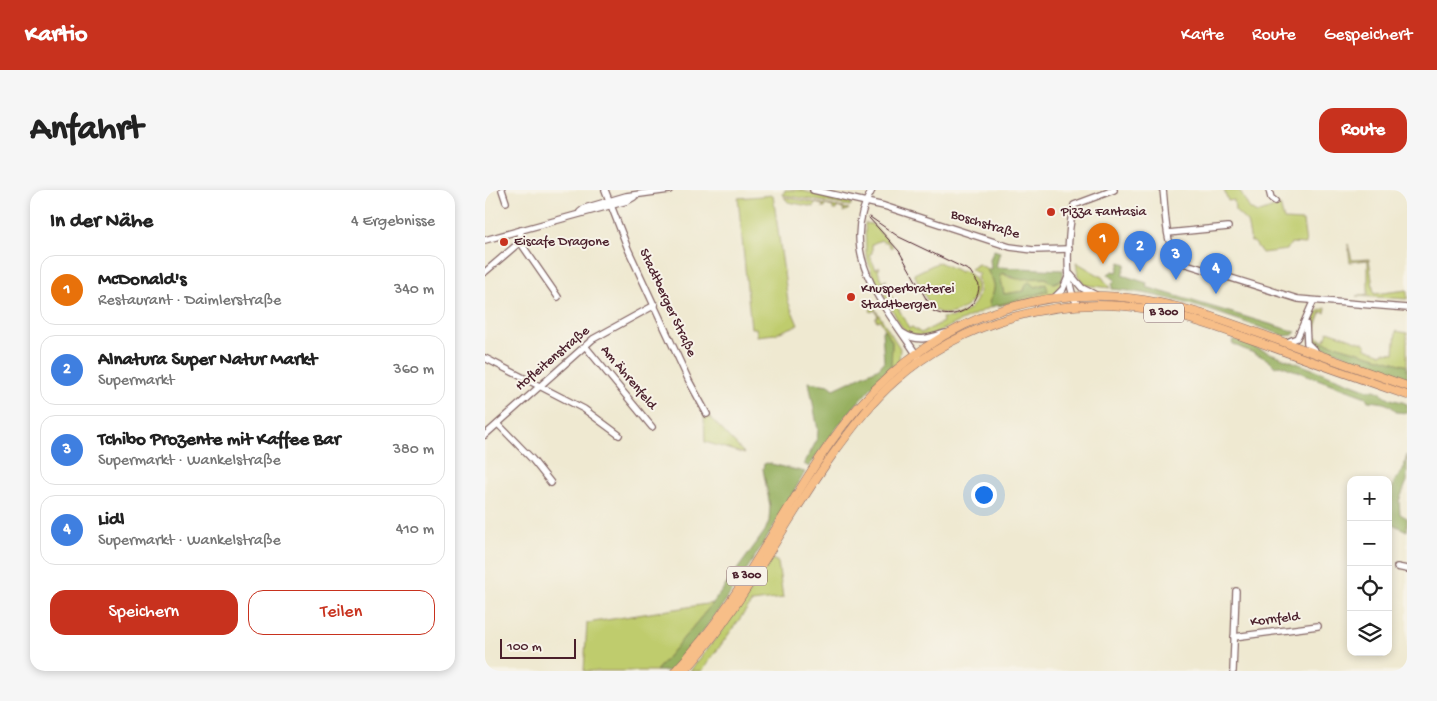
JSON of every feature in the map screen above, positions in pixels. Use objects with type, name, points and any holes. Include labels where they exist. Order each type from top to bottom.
[{"type":"main road","name":"B 300","points":[[675,671],[726,607],[811,472],[851,414],[878,384],[915,353],[945,333],[1000,310],[1054,298],[1099,296],[1165,304],[1231,323],[1407,386]]},
{"type":"main road","name":"B 300","points":[[685,671],[733,610],[820,474],[867,410],[894,381],[920,360],[976,330],[997,322],[1045,309],[1078,305],[1118,305],[1172,314],[1236,334],[1407,395]]},
{"type":"street","points":[[502,190],[506,202]]},
{"type":"street","name":"Stadtberger Straße","points":[[605,190],[609,203],[655,305],[707,414]]},
{"type":"street","points":[[485,240],[578,213],[585,208],[609,203],[626,196],[634,197],[665,190]]},
{"type":"street","name":"Boschstraße","points":[[813,190],[866,202],[1011,247],[1033,250],[1069,249]]},
{"type":"street","points":[[872,190],[866,202],[858,233],[863,265],[882,304],[920,360]]},
{"type":"street","points":[[1078,305],[1072,297],[1069,249],[1074,205],[1114,190]]},
{"type":"street","points":[[1163,190],[1172,252],[1183,263],[1313,302],[1407,308]]},
{"type":"street","points":[[1269,190],[1271,198],[1275,201]]},
{"type":"street","points":[[1169,233],[1228,227]]},
{"type":"street","points":[[521,230],[520,242],[558,297]]},
{"type":"street","points":[[485,272],[520,242]]},
{"type":"street","points":[[1070,273],[1082,288],[1099,296]]},
{"type":"street","points":[[1054,298],[1063,289],[1070,273]]},
{"type":"street","points":[[1285,343],[1297,338],[1306,322],[1313,302]]},
{"type":"street","name":"Hofleitenstraße","points":[[485,435],[585,346],[615,326],[655,305]]},
{"type":"street","points":[[1306,322],[1307,343],[1320,355]]},
{"type":"street","points":[[901,332],[919,340],[945,333]]},
{"type":"street","name":"Am Ährenfeld","points":[[585,346],[652,427]]},
{"type":"street","points":[[485,358],[584,409],[619,436]]},
{"type":"street","points":[[498,424],[532,459],[551,483]]},
{"type":"street","points":[[1397,567],[1407,569]]},
{"type":"street","points":[[1233,671],[1236,591]]},
{"type":"street","name":"Kornfeld","points":[[1234,637],[1318,626]]},
{"type":"green space","points":[[785,190],[799,190],[852,203],[850,206],[783,195]]},
{"type":"green space","points":[[1224,190],[1239,190],[1250,209],[1257,213],[1280,205],[1284,220],[1303,221],[1306,244],[1291,243],[1287,250],[1262,253],[1254,242],[1251,242],[1247,222],[1235,211],[1234,200],[1228,201]]},
{"type":"green space","points":[[773,195],[788,301],[798,325],[775,334],[757,336],[756,328],[751,328],[738,198]]},
{"type":"green space","points":[[784,197],[849,209],[843,212],[844,209],[837,207],[836,210],[833,210],[833,207],[826,205],[825,208],[822,208],[823,205],[815,203],[814,207],[788,202]]},
{"type":"green space","points":[[865,223],[872,224],[893,246],[891,248],[887,242],[881,240],[872,244],[872,253],[869,255],[876,269],[880,267],[878,271],[883,281],[887,280],[878,285],[875,283],[866,255]]},
{"type":"green space","points":[[1348,244],[1352,260],[1369,259],[1374,294],[1407,290],[1407,299],[1356,296],[1368,294],[1368,260],[1350,262]]},
{"type":"green space","points":[[994,250],[1000,252],[996,267],[1063,270],[1063,279],[1054,283],[1049,282],[1046,278],[1017,279],[1002,273],[1000,275],[1004,294],[1024,291],[1026,284],[1029,282],[1036,287],[1046,284],[1048,291],[991,307],[989,302],[994,284],[986,268],[991,269],[990,259]]},
{"type":"green space","points":[[939,262],[961,272],[962,270],[973,277],[977,286],[976,295],[970,303],[952,313],[942,313],[934,309],[925,297],[914,274]]},
{"type":"green space","points":[[1076,262],[1102,277],[1110,288],[1085,285],[1078,276]]},
{"type":"green space","points":[[1120,262],[1126,264],[1122,275],[1147,283],[1146,287],[1296,332],[1293,335],[1285,336],[1178,301],[1112,289],[1112,284],[1115,280],[1108,274],[1113,271],[1117,272]]},
{"type":"green space","points":[[978,264],[986,268],[995,285],[991,307],[931,335],[920,336],[906,331],[884,296],[885,290],[890,287],[888,290],[895,302],[898,301],[896,304],[909,328],[912,327],[921,333],[943,322],[942,318],[960,315],[971,307],[978,297],[979,284],[977,277],[979,274],[970,269]]},
{"type":"green space","points":[[1002,273],[1011,278],[1046,278],[1054,283],[1063,279],[1058,291],[1051,295],[998,306],[1000,303],[1047,292],[1043,284],[1036,287],[1025,286],[1024,291],[1004,294],[1000,275]]},
{"type":"green space","points":[[868,301],[870,301],[900,348],[899,361],[891,368],[892,342],[880,320],[877,321],[875,318],[878,316],[875,310],[871,312],[870,310],[873,307],[870,303],[867,305]]},
{"type":"green space","points":[[1326,308],[1325,313],[1321,312],[1313,336],[1325,340],[1328,331],[1366,344],[1366,348],[1382,354],[1383,352],[1394,353],[1396,331],[1407,333],[1407,366],[1317,340],[1314,343],[1311,335],[1313,323],[1318,311]]},
{"type":"green space","points":[[885,329],[892,342],[891,368],[847,415],[809,467],[804,464],[817,440],[818,430],[809,382],[829,385],[834,389],[879,368],[884,362],[882,331]]},
{"type":"green space","points":[[1233,339],[1403,402],[1407,404],[1407,413],[1396,412],[1387,404],[1368,401],[1366,397],[1280,365],[1275,367],[1261,356],[1232,343]]},
{"type":"green space","points":[[1317,340],[1407,366],[1407,379],[1315,344],[1314,342]]},
{"type":"green space","points":[[704,414],[707,414],[745,454],[705,442]]},
{"type":"green space","points":[[1407,455],[1407,481],[1399,501],[1400,514],[1407,518],[1407,531],[1392,524],[1392,489],[1394,482],[1403,470]]},
{"type":"green space","points":[[767,463],[805,472],[759,550],[709,624],[671,671],[656,671],[713,603],[765,531],[769,521],[770,506],[763,469],[764,464]]},
{"type":"green space","points":[[772,559],[778,562],[783,598],[752,602],[702,671],[690,671],[737,611]]},
{"type":"green space","points":[[713,603],[656,671],[584,671],[587,623]]},
{"type":"tram line","points":[[869,218],[899,251],[933,311],[949,315],[963,311],[975,301],[979,285],[970,271],[899,237],[870,217]]},
{"type":"place","name":"Pizza Fantasia","points":[[1051,212]]},
{"type":"place","name":"Eiscafe Dragone","points":[[504,242]]},
{"type":"place","name":"McDonald's","points":[[1103,264]]},
{"type":"place","name":"Alnatura Super Natur Markt","points":[[1140,272]]},
{"type":"place","name":"Tchibo Prozente mit Kaffee Bar","points":[[1176,280]]},
{"type":"place","name":"Lidl","points":[[1216,294]]},
{"type":"place","name":"Knusperbraterei Stadtbergen","points":[[851,297]]}]
